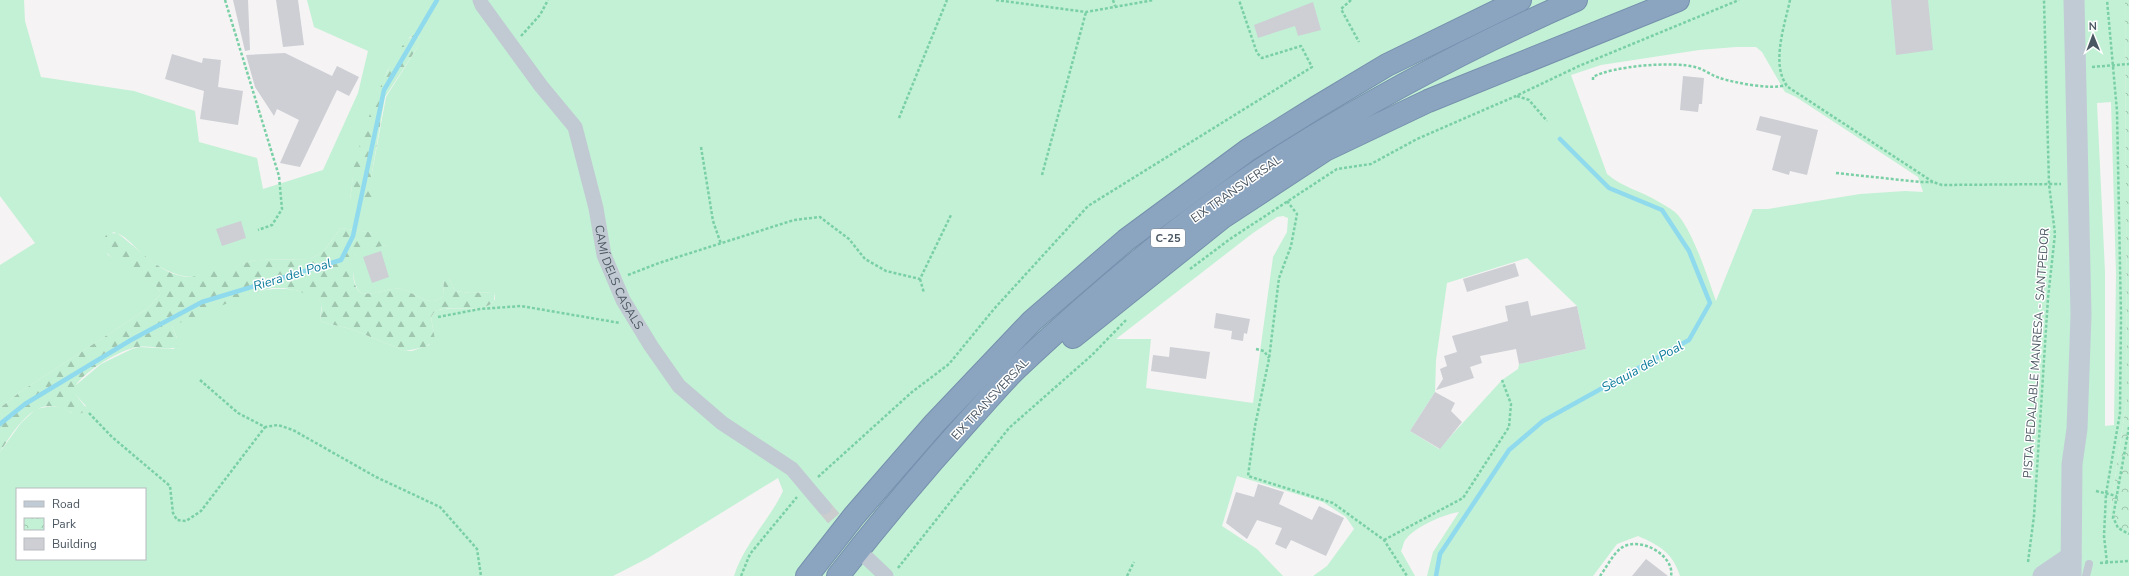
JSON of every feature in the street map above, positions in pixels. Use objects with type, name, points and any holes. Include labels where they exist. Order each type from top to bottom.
[{"type":"highway","points":[[1387,65],[1486,0]]},
{"type":"highway","name":"EIX TRANSVERSAL","points":[[807,576],[854,516],[934,423],[1032,321],[1126,240],[1248,150],[1387,65],[1520,0]]},
{"type":"highway","name":"EIX TRANSVERSAL","points":[[838,576],[880,522],[1016,368],[1123,274],[1200,213],[1281,157],[1396,88],[1507,30],[1576,0]]},
{"type":"highway","points":[[950,442],[1077,334],[1223,217],[1325,150],[1428,101],[1678,0]]},
{"type":"main road","points":[[2044,576],[2077,566],[2072,464],[2077,429],[2081,315],[2074,7]]},
{"type":"street","name":"CAMÍ DELS CASALS","points":[[480,0],[482,5],[513,45],[541,86],[575,126],[596,208],[604,256],[622,300],[679,386],[722,423],[792,470],[824,507]]},
{"type":"street","points":[[868,559],[890,574]]},
{"type":"lane","points":[[2077,566],[2086,576]]},
{"type":"path","points":[[225,0],[279,176],[282,209],[272,224],[258,230]]},
{"type":"path","points":[[513,45],[540,15],[548,0]]},
{"type":"path","points":[[899,118],[947,0]]},
{"type":"path","points":[[996,0],[1086,12],[1154,0]]},
{"type":"path","points":[[1113,0],[1115,6]]},
{"type":"path","points":[[741,576],[750,554],[788,506],[807,486],[912,392],[949,364],[994,309],[1088,206],[1312,67],[1301,46],[1262,58],[1257,53],[1239,0]]},
{"type":"path","points":[[1351,0],[1341,9],[1359,42]]},
{"type":"path","points":[[1186,272],[1337,169],[1371,164],[1417,139],[1516,96],[1579,66],[1739,0]]},
{"type":"path","points":[[1790,0],[1779,46],[1782,76],[1786,85],[1933,182],[1942,185],[2049,184]]},
{"type":"path","name":"PISTA PEDALABLE MANRESA - SANTPEDOR","points":[[2028,562],[2034,516],[2048,298],[2055,234],[2049,184],[2044,0]]},
{"type":"path","points":[[2107,0],[2117,111],[2120,181],[2120,412],[2106,494],[2104,536],[2107,562]]},
{"type":"path","points":[[1042,175],[1086,12]]},
{"type":"path","points":[[1593,80],[1593,77],[1600,73],[1613,70],[1667,64],[1696,67],[1720,78],[1756,85],[1786,85]]},
{"type":"path","points":[[2089,68],[2129,64]]},
{"type":"path","points":[[1516,96],[1529,100],[1547,120]]},
{"type":"path","points":[[700,147],[713,221],[721,244]]},
{"type":"path","points":[[1836,173],[1920,182],[1933,182]]},
{"type":"path","points":[[1288,201],[1296,214],[1291,246],[1280,278],[1269,359],[1255,426],[1248,476],[1333,502],[1384,540],[1407,576]]},
{"type":"path","points":[[924,293],[920,279],[950,215]]},
{"type":"path","points":[[614,280],[659,263],[794,220],[820,217],[850,240],[865,259],[886,271],[920,279]]},
{"type":"path","points":[[438,317],[480,309],[521,306],[608,322],[638,325]]},
{"type":"path","points":[[890,574],[1010,428],[1092,355],[1130,316]]},
{"type":"path","points":[[1256,349],[1264,351],[1269,359]]},
{"type":"path","points":[[200,380],[238,413],[265,427],[278,425],[293,430],[376,477],[440,507],[477,550],[481,576]]},
{"type":"path","points":[[1384,540],[1463,498],[1509,427],[1511,404],[1502,380]]},
{"type":"path","points":[[89,413],[112,437],[170,486],[173,513],[177,520],[186,521],[201,511],[265,427]]},
{"type":"path","points":[[2129,427],[2113,517],[2118,528],[2129,534]]},
{"type":"path","points":[[2096,492],[2117,496]]},
{"type":"path","points":[[1600,576],[1620,548],[1637,542],[1652,547],[1667,562],[1671,576]]},
{"type":"path","points":[[2077,566],[2129,561]]},
{"type":"path","points":[[1127,576],[1134,562]]},
{"type":"green space","points":[[0,0],[24,0],[25,21],[41,77],[134,91],[195,111],[199,142],[257,158],[263,189],[323,170],[358,93],[368,51],[314,27],[307,0],[2125,0],[2127,398],[2109,518],[2129,541],[2129,576],[1680,576],[1673,561],[1664,551],[1638,536],[1617,544],[1593,576],[1427,576],[1433,552],[1459,512],[1446,515],[1430,522],[1410,534],[1405,540],[1401,551],[1415,576],[1313,576],[1327,566],[1354,529],[1346,517],[1323,502],[1237,476],[1222,526],[1257,549],[1283,576],[734,576],[744,553],[783,491],[778,478],[648,558],[613,576],[0,576],[0,452],[21,423],[36,409],[52,406],[62,408],[72,413],[86,406],[76,395],[76,385],[101,364],[139,347],[174,349],[177,338],[172,326],[177,322],[242,296],[275,289],[291,290],[314,297],[322,304],[320,319],[322,322],[351,329],[405,351],[412,351],[429,345],[434,334],[431,317],[435,311],[441,309],[468,309],[485,307],[491,304],[495,299],[494,292],[471,293],[455,291],[449,278],[444,278],[443,296],[438,300],[433,301],[401,289],[391,289],[366,294],[361,293],[358,290],[354,280],[354,257],[362,250],[387,245],[379,234],[341,228],[323,252],[310,259],[256,260],[196,277],[188,277],[173,273],[159,266],[140,252],[125,237],[113,232],[107,252],[108,255],[156,286],[160,292],[160,295],[147,309],[20,392],[0,408],[0,265],[35,243],[0,196]],"holes":[[[419,35],[417,48],[386,97],[371,178],[371,184],[377,196],[350,200],[354,169],[387,71],[409,38],[411,36]],[[1756,47],[1762,52],[1785,92],[1796,97],[1918,177],[1923,192],[1905,191],[1860,194],[1768,209],[1753,209],[1716,301],[1693,241],[1681,219],[1675,212],[1653,198],[1619,183],[1607,174],[1571,75],[1601,65],[1699,50]],[[2111,102],[2116,274],[2114,425],[2105,426],[2105,272],[2097,103]],[[1283,216],[1288,218],[1287,232],[1273,257],[1253,403],[1146,388],[1151,339],[1116,339],[1253,233],[1277,217]],[[1527,258],[1577,306],[1586,349],[1519,364],[1518,369],[1502,380],[1439,449],[1410,431],[1435,392],[1436,360],[1447,283]]]},
{"type":"green space","points":[[2125,0],[2129,0],[2129,541],[2113,531],[2109,518],[2127,398]]},
{"type":"green space","points":[[417,34],[419,38],[417,48],[385,97],[371,178],[372,184],[379,190],[379,194],[370,203],[350,200],[353,171],[357,154],[378,93],[397,54],[407,40]]},
{"type":"green space","points":[[341,228],[381,234],[389,240],[387,245],[367,249],[355,255],[353,275],[355,286],[361,293],[366,294],[391,289],[401,289],[428,300],[438,300],[443,296],[444,278],[446,276],[449,278],[455,291],[471,293],[494,292],[494,301],[489,305],[482,307],[449,308],[435,311],[431,317],[435,340],[425,347],[405,351],[351,329],[322,322],[320,319],[322,308],[320,301],[299,291],[284,288],[272,288],[245,296],[172,326],[178,341],[178,347],[138,347],[113,356],[95,367],[76,385],[76,395],[87,409],[82,413],[76,414],[52,406],[36,410],[28,415],[15,429],[0,452],[0,408],[20,392],[147,309],[160,295],[160,292],[156,286],[130,271],[111,257],[105,249],[103,242],[107,234],[117,233],[161,268],[181,276],[192,277],[256,260],[310,259],[323,252]]},
{"type":"building","points":[[233,0],[248,0],[250,50],[245,51]]},
{"type":"building","points":[[276,0],[298,0],[304,45],[283,47]]},
{"type":"building","points":[[1891,0],[1928,0],[1933,50],[1896,55]]},
{"type":"building","points":[[1313,2],[1321,30],[1298,36],[1295,26],[1258,38],[1254,25]]},
{"type":"building","points":[[285,53],[332,76],[337,66],[359,77],[349,96],[337,90],[300,167],[280,163],[299,120],[277,109],[274,116],[255,87],[246,55]]},
{"type":"building","points":[[172,54],[202,63],[203,58],[221,60],[218,87],[243,91],[238,125],[200,119],[204,91],[165,79]]},
{"type":"building","points":[[1683,76],[1704,78],[1702,104],[1699,104],[1698,112],[1680,110]]},
{"type":"building","points":[[1760,116],[1818,130],[1807,175],[1790,171],[1789,175],[1772,170],[1781,136],[1756,130]]},
{"type":"building","points":[[241,221],[246,238],[222,246],[216,229]]},
{"type":"building","points":[[381,251],[389,277],[372,283],[363,257]]},
{"type":"building","points":[[1515,263],[1519,276],[1467,292],[1463,279]]},
{"type":"building","points":[[1528,301],[1531,316],[1577,306],[1586,349],[1519,364],[1516,349],[1480,356],[1482,363],[1470,367],[1474,378],[1436,390],[1443,379],[1440,369],[1447,366],[1444,356],[1457,352],[1452,336],[1508,321],[1505,306]]},
{"type":"building","points":[[1216,313],[1250,319],[1247,334],[1244,333],[1243,341],[1231,339],[1232,331],[1214,328]]},
{"type":"building","points":[[1170,347],[1210,352],[1206,379],[1151,371],[1153,355],[1169,357]]},
{"type":"building","points":[[1435,392],[1455,403],[1451,411],[1462,422],[1440,449],[1410,431]]},
{"type":"building","points":[[1258,484],[1284,492],[1279,504],[1312,520],[1319,506],[1344,518],[1326,556],[1291,540],[1286,549],[1275,544],[1282,528],[1257,520],[1247,539],[1226,523],[1236,492],[1254,497]]},
{"type":"building","points":[[1646,559],[1668,576],[1632,576]]},
{"type":"waterway","name":"Riera del Poal","points":[[0,424],[25,404],[131,340],[202,302],[341,260],[353,236],[384,90],[437,0]]},
{"type":"waterway","name":"Sèquia del Poal","points":[[1436,576],[1440,554],[1509,450],[1543,421],[1689,340],[1710,303],[1689,251],[1662,210],[1609,188],[1560,139]]},
{"type":"tunnel","points":[[824,507],[865,555]]}]
